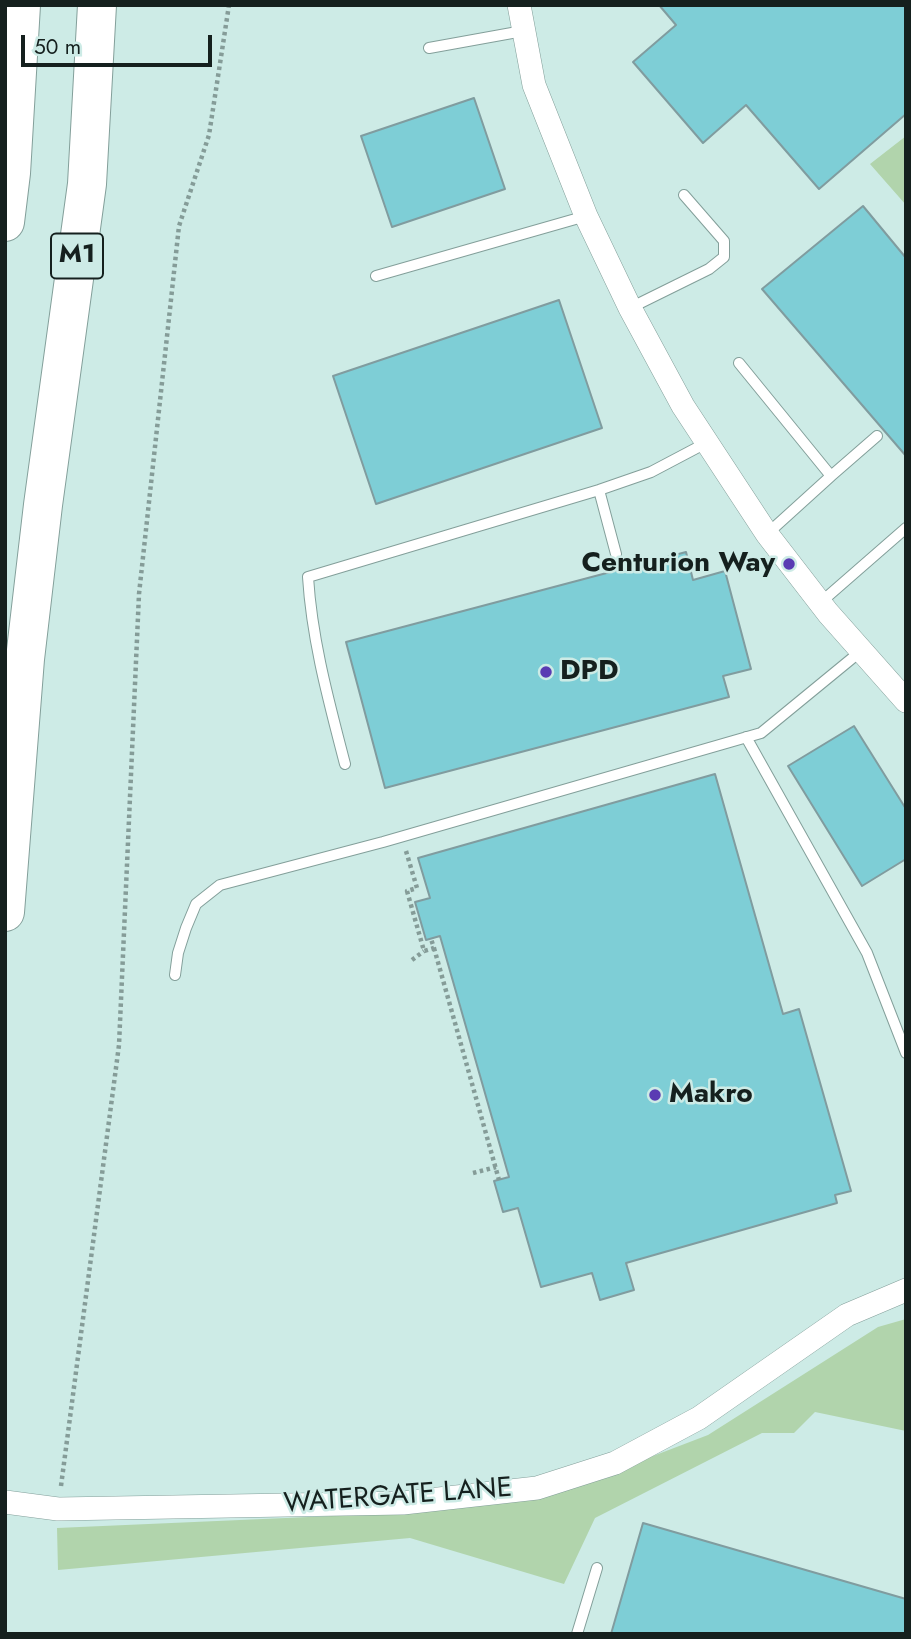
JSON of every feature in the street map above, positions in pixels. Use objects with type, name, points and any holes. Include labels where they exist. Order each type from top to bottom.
[{"type":"highway","points":[[5,222],[11,173],[21,5]]},
{"type":"highway","name":"M1","points":[[5,770],[25,659],[87,184],[97,5]]},
{"type":"highway","points":[[5,912],[25,659]]},
{"type":"street","points":[[519,5],[534,85],[586,216],[630,308],[706,443],[766,534],[820,603],[906,701]]},
{"type":"street","name":"WATERGATE LANE","points":[[5,1502],[58,1509],[403,1503],[537,1488],[615,1463],[687,1424],[847,1315],[906,1290]]},
{"type":"lane","points":[[429,48],[523,31]]},
{"type":"lane","points":[[630,308],[709,269],[724,257],[724,241],[684,195]]},
{"type":"lane","points":[[376,276],[586,216]]},
{"type":"lane","points":[[739,363],[831,476]]},
{"type":"lane","points":[[766,534],[877,436]]},
{"type":"lane","points":[[345,764],[317,649],[310,614],[307,577],[599,491],[651,472],[706,443]]},
{"type":"lane","points":[[599,491],[616,554]]},
{"type":"lane","points":[[820,603],[906,528]]},
{"type":"lane","points":[[175,975],[182,941],[196,904],[220,885],[761,733],[861,651]]},
{"type":"lane","points":[[746,737],[867,953],[906,1053]]},
{"type":"lane","points":[[577,1634],[597,1568]]},
{"type":"path","points":[[58,1509],[120,1045],[139,594],[179,226],[209,135],[229,5]]},
{"type":"path","points":[[402,836],[417,888],[407,891],[424,951]]},
{"type":"path","points":[[431,939],[499,1180]]},
{"type":"path","points":[[412,960],[424,951],[434,948]]},
{"type":"path","points":[[473,1173],[496,1167]]},
{"type":"green space","points":[[906,136],[906,205],[870,164]]},
{"type":"green space","points":[[906,1319],[906,1431],[815,1412],[794,1433],[762,1433],[595,1518],[564,1584],[410,1538],[58,1570],[57,1528],[400,1513],[559,1492],[708,1435],[878,1327]]},
{"type":"building","points":[[659,5],[906,5],[906,114],[819,189],[746,105],[703,143],[633,62],[676,25]]},
{"type":"building","points":[[474,98],[505,189],[392,227],[361,136]]},
{"type":"building","points":[[863,206],[906,258],[906,456],[762,289]]},
{"type":"building","points":[[559,300],[602,428],[376,504],[333,376]]},
{"type":"building","name":"DPD","points":[[686,552],[693,580],[725,571],[751,669],[723,676],[729,697],[385,788],[346,642]]},
{"type":"building","points":[[854,726],[906,809],[906,859],[862,886],[788,766]]},
{"type":"building","name":"Makro","points":[[715,774],[783,1014],[799,1009],[851,1191],[835,1195],[837,1203],[626,1263],[634,1290],[600,1300],[592,1273],[541,1287],[518,1208],[503,1212],[494,1181],[509,1177],[440,936],[426,940],[415,902],[430,898],[418,858]]},
{"type":"building","points":[[643,1523],[906,1599],[906,1634],[611,1634]]},
{"type":"place","name":"Centurion Way","points":[[789,564]]},
{"type":"place","name":"DPD","points":[[546,672]]},
{"type":"place","name":"Makro","points":[[655,1095]]}]
